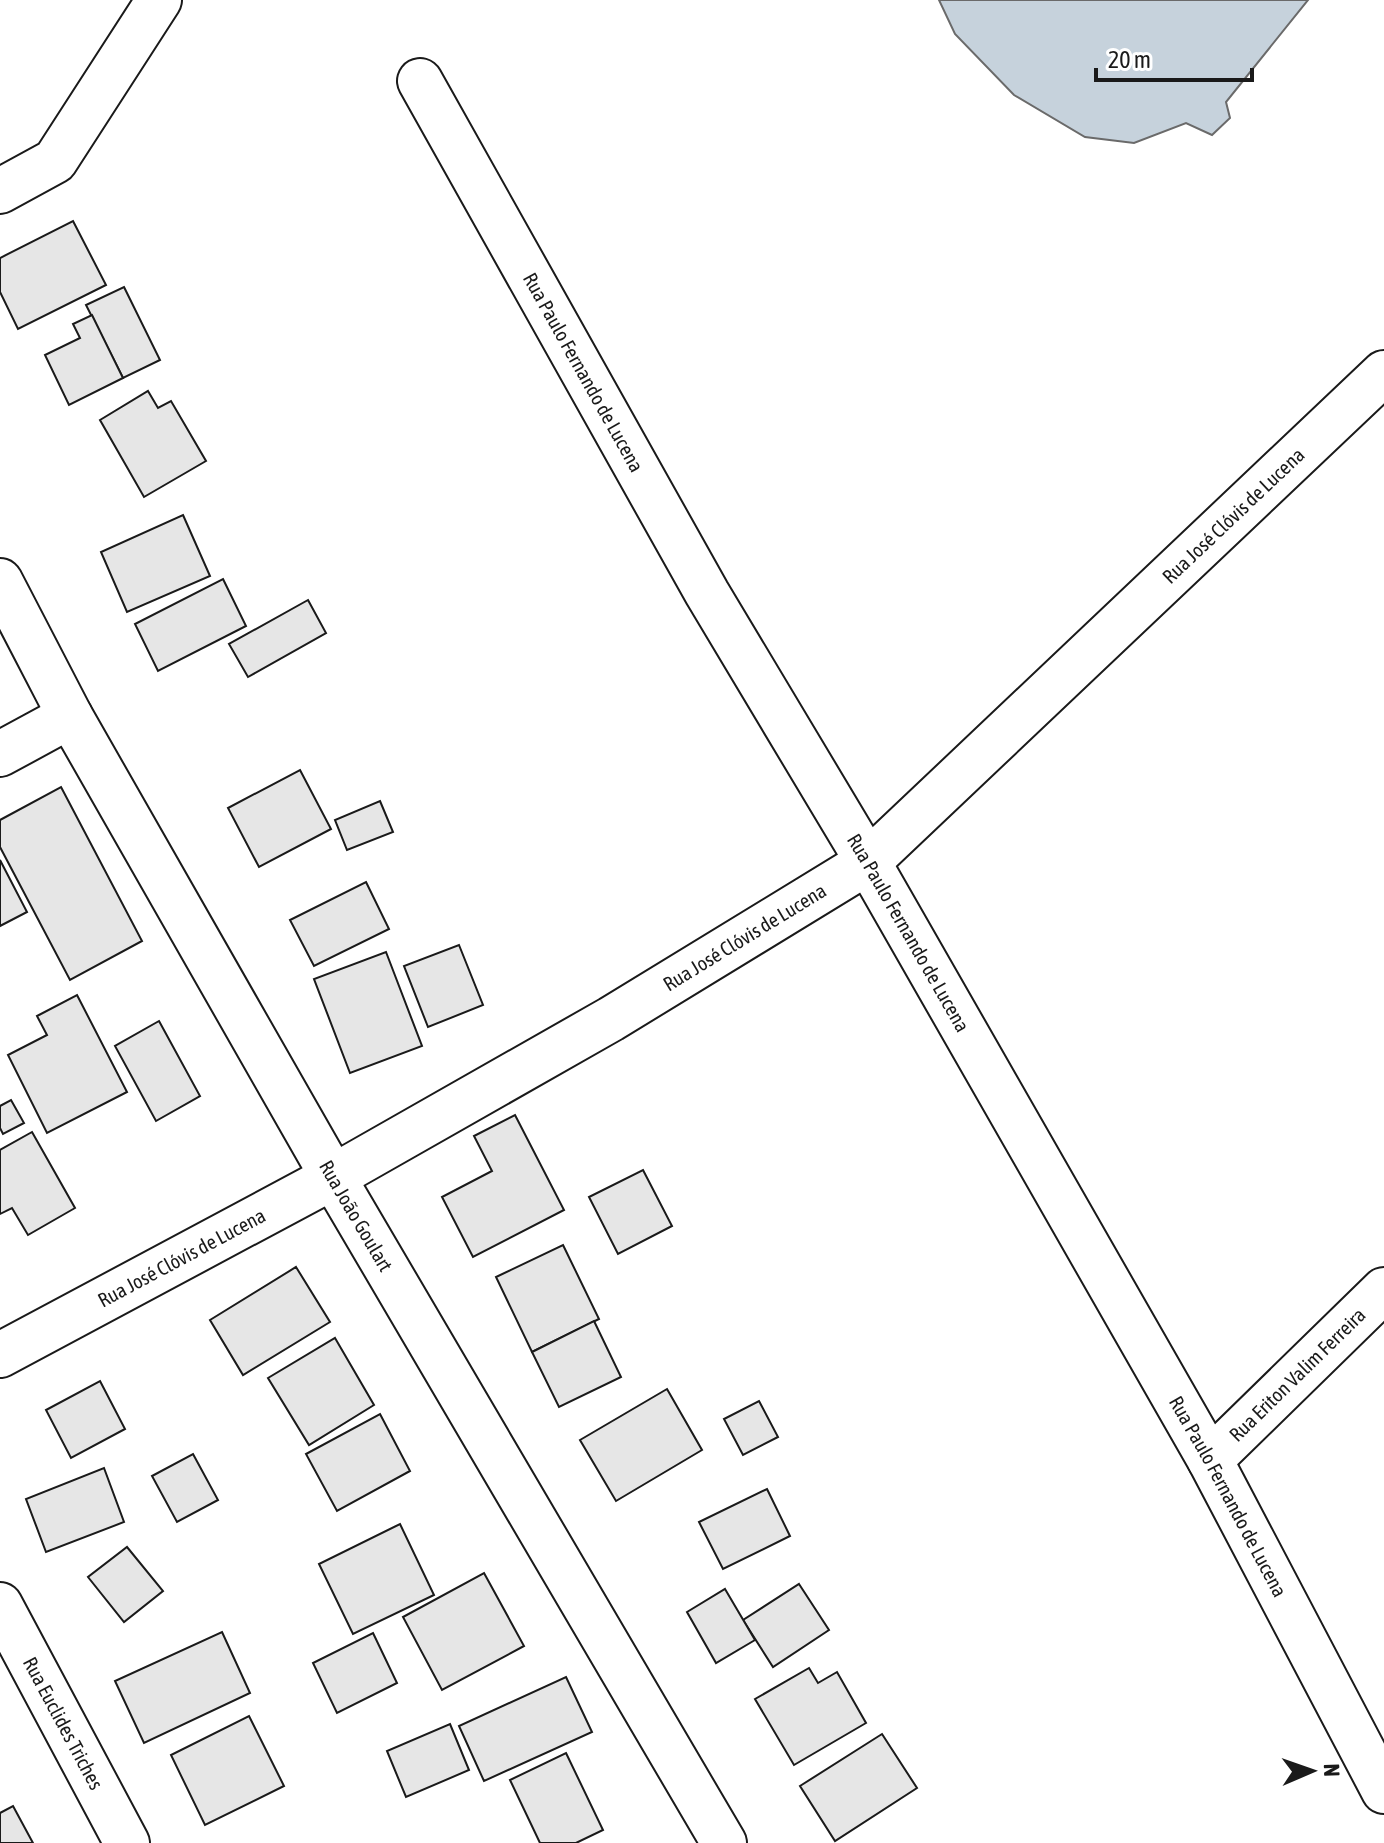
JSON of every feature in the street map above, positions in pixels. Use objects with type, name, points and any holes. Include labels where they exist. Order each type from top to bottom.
[{"type":"street","points":[[0,191],[55,161],[159,0]]},
{"type":"street","name":"Rua Paulo Fernando de Lucena","points":[[420,81],[707,593],[868,862],[1210,1460],[1384,1791]]},
{"type":"street","name":"Rua José Clóvis de Lucena","points":[[0,1355],[333,1177],[611,1019],[868,862],[1384,373]]},
{"type":"street","name":"Rua João Goulart","points":[[0,581],[70,716],[333,1177],[724,1843]]},
{"type":"street","points":[[0,754],[70,716]]},
{"type":"street","name":"Rua Eriton Valim Ferreira","points":[[1210,1460],[1384,1290]]},
{"type":"street","name":"Rua Euclides Triches","points":[[0,1605],[127,1843]]},
{"type":"shaded area","points":[[939,0],[1308,0],[1226,102],[1230,118],[1212,135],[1186,123],[1134,143],[1085,137],[1014,95],[955,34]]},
{"type":"building","points":[[73,221],[106,285],[18,329],[0,292],[0,258]]},
{"type":"building","points":[[124,287],[160,360],[123,378],[86,305]]},
{"type":"building","points":[[92,315],[123,378],[69,405],[45,355],[80,338],[73,324]]},
{"type":"building","points":[[148,391],[158,408],[171,401],[206,461],[144,497],[100,420]]},
{"type":"building","points":[[183,515],[210,576],[127,612],[101,552]]},
{"type":"building","points":[[223,579],[246,626],[158,671],[135,624]]},
{"type":"building","points":[[308,600],[326,633],[248,677],[229,644]]},
{"type":"building","points":[[300,770],[331,829],[259,867],[228,808]]},
{"type":"building","points":[[61,787],[142,941],[70,980],[0,847],[0,820]]},
{"type":"building","points":[[380,801],[393,832],[347,850],[335,820]]},
{"type":"building","points":[[0,860],[27,912],[0,926]]},
{"type":"building","points":[[366,882],[389,929],[314,966],[290,920]]},
{"type":"building","points":[[459,945],[483,1005],[428,1027],[404,966]]},
{"type":"building","points":[[386,952],[422,1046],[350,1073],[314,979]]},
{"type":"building","points":[[77,995],[127,1092],[47,1133],[8,1055],[47,1035],[37,1016]]},
{"type":"building","points":[[159,1021],[200,1096],[156,1121],[115,1046]]},
{"type":"building","points":[[11,1100],[24,1123],[3,1134],[0,1106]]},
{"type":"building","points":[[515,1115],[564,1210],[473,1257],[442,1197],[492,1171],[474,1136]]},
{"type":"building","points":[[32,1132],[75,1208],[28,1235],[12,1208],[0,1214],[0,1150]]},
{"type":"building","points":[[643,1170],[672,1226],[618,1254],[589,1197]]},
{"type":"building","points":[[563,1245],[599,1319],[532,1352],[496,1277]]},
{"type":"building","points":[[296,1267],[330,1322],[243,1375],[210,1320]]},
{"type":"building","points":[[594,1321],[621,1377],[559,1407],[532,1352]]},
{"type":"building","points":[[335,1338],[374,1405],[309,1445],[268,1378]]},
{"type":"building","points":[[100,1381],[125,1429],[71,1458],[46,1410]]},
{"type":"building","points":[[667,1389],[702,1450],[616,1501],[580,1440]]},
{"type":"building","points":[[759,1401],[778,1437],[743,1455],[724,1419]]},
{"type":"building","points":[[380,1414],[410,1471],[337,1511],[306,1454]]},
{"type":"building","points":[[193,1454],[218,1500],[177,1522],[152,1476]]},
{"type":"building","points":[[104,1468],[124,1522],[46,1552],[26,1499]]},
{"type":"building","points":[[767,1489],[790,1536],[723,1569],[699,1522]]},
{"type":"building","points":[[400,1524],[434,1595],[353,1634],[319,1564]]},
{"type":"building","points":[[127,1547],[163,1591],[124,1622],[88,1577]]},
{"type":"building","points":[[484,1573],[524,1646],[442,1690],[403,1617]]},
{"type":"building","points":[[799,1584],[829,1630],[773,1667],[743,1620]]},
{"type":"building","points":[[725,1589],[755,1640],[716,1663],[687,1612]]},
{"type":"building","points":[[222,1632],[250,1693],[144,1743],[115,1681]]},
{"type":"building","points":[[373,1633],[397,1683],[337,1713],[313,1663]]},
{"type":"building","points":[[809,1668],[818,1683],[837,1672],[866,1723],[794,1765],[755,1699]]},
{"type":"building","points":[[566,1677],[592,1732],[484,1781],[459,1726]]},
{"type":"building","points":[[249,1716],[284,1786],[205,1825],[171,1755]]},
{"type":"building","points":[[450,1724],[469,1770],[406,1797],[387,1751]]},
{"type":"building","points":[[882,1734],[917,1788],[835,1841],[800,1786]]},
{"type":"building","points":[[566,1753],[603,1830],[576,1843],[540,1843],[510,1780]]},
{"type":"building","points":[[13,1806],[33,1843],[0,1843],[0,1813]]}]
